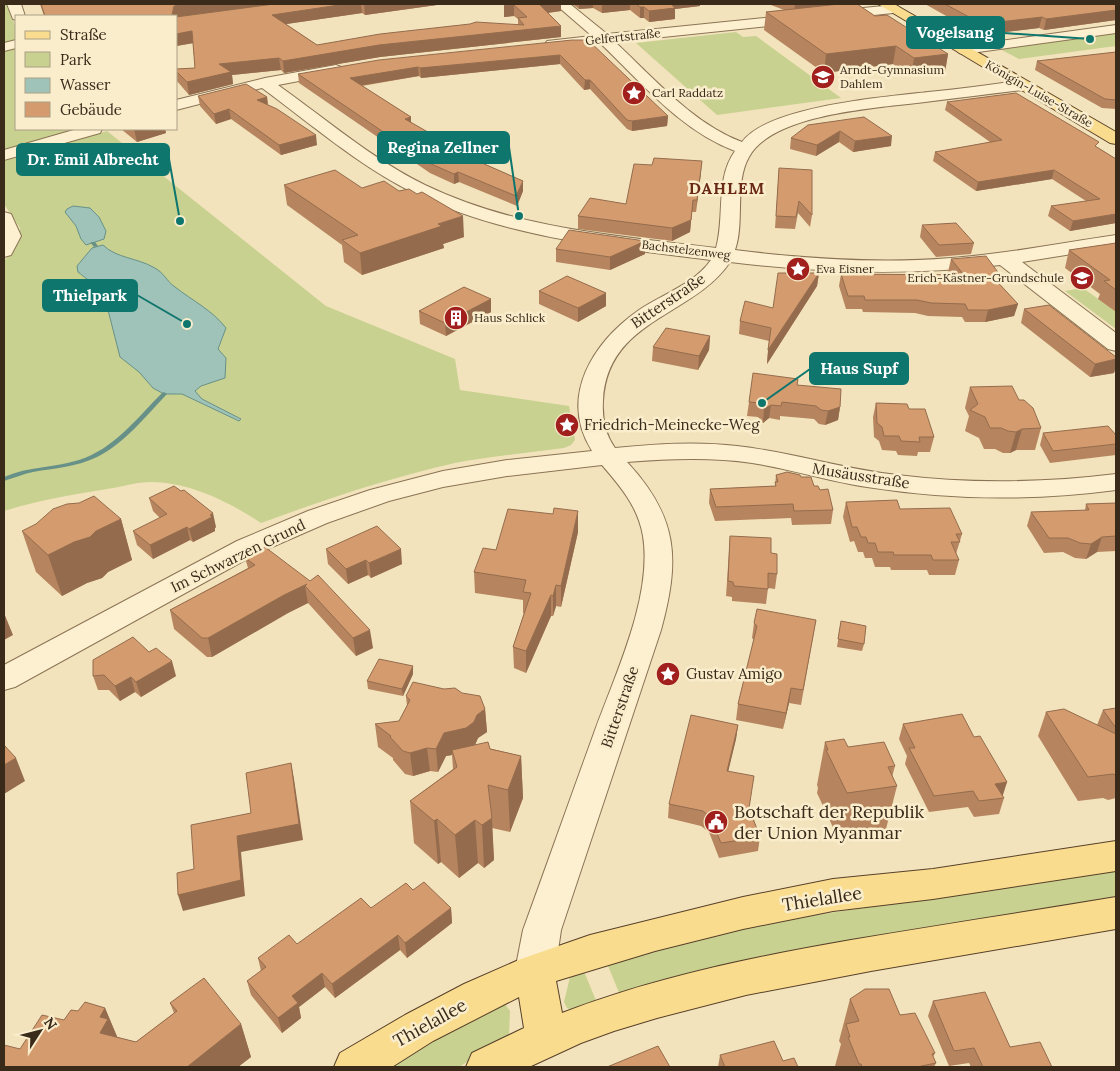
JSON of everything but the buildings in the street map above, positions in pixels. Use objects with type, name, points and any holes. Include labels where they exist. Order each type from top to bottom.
[{"type":"main road","name":"Königin-Luise-Straße","points":[[889,6],[1116,139]]},
{"type":"main road","name":"Thielallee","points":[[355,1067],[419,1028],[478,997],[535,971],[590,952],[655,934],[833,895],[933,884],[1116,856]]},
{"type":"main road","points":[[488,1067],[546,1038],[614,1012],[676,994],[764,973],[1116,913]]},
{"type":"main road","points":[[535,971],[546,1038]]},
{"type":"street","points":[[562,4],[604,38],[681,111],[722,140],[744,149]]},
{"type":"street","name":"Gelfertstraße","points":[[536,46],[889,6]]},
{"type":"street","points":[[964,50],[1116,29]]},
{"type":"street","points":[[991,66],[1015,62]]},
{"type":"street","points":[[178,105],[265,83],[352,67]]},
{"type":"street","name":"Bachstelzenweg","points":[[265,83],[405,182],[442,200],[497,218],[563,233],[723,255],[843,267],[898,267],[1005,259],[1116,241]]},
{"type":"street","name":"Bitterstraße","points":[[535,971],[542,930],[654,606],[660,567],[659,543],[650,514],[634,485],[607,457],[595,437],[590,411],[591,388],[598,368],[620,336],[637,321],[701,281],[715,269],[727,247],[734,171],[744,149],[752,140],[780,125],[815,114],[856,106],[1023,85]]},
{"type":"street","points":[[4,155],[91,130]]},
{"type":"street","points":[[4,218],[11,236],[4,251]]},
{"type":"street","points":[[1005,259],[1116,344]]},
{"type":"street","name":"Musäusstraße","points":[[607,457],[666,452],[718,452],[758,457],[864,479],[958,488],[1091,486],[1116,482]]},
{"type":"street","name":"Im Schwarzen Grund","points":[[4,679],[224,560],[274,535],[326,513],[441,480],[498,469],[607,457]]},
{"type":"green space","points":[[4,4],[7,4],[15,25],[15,43],[4,45]]},
{"type":"green space","points":[[736,32],[743,37],[756,36],[841,98],[717,115],[636,43]]},
{"type":"green space","points":[[1116,32],[1116,46],[1019,59],[998,48]]},
{"type":"green space","points":[[15,46],[15,130],[74,130],[4,150],[4,49]]},
{"type":"green space","points":[[107,131],[326,306],[455,359],[460,390],[569,406],[575,440],[571,445],[564,448],[495,456],[405,475],[261,523],[236,508],[194,489],[180,485],[150,482],[58,498],[4,511],[4,261],[17,245],[20,228],[4,204],[4,161]]},
{"type":"green space","points":[[1083,288],[1116,312],[1116,329],[1065,291]]},
{"type":"green space","points":[[1116,868],[1116,902],[620,995],[606,961],[766,923]]},
{"type":"green space","points":[[583,969],[597,1003],[572,1010],[567,1008],[564,1002],[570,977]]},
{"type":"green space","points":[[505,1004],[510,1011],[509,1036],[459,1067],[384,1067],[399,1058]]},
{"type":"water","points":[[73,206],[90,208],[99,217],[106,231],[104,239],[86,245],[81,239],[76,226],[65,212]]},
{"type":"water","points":[[103,245],[114,253],[157,269],[172,285],[208,311],[226,328],[218,349],[226,358],[225,378],[201,386],[195,391],[202,399],[241,419],[239,421],[182,394],[164,394],[153,388],[139,372],[120,357],[106,298],[98,288],[78,272],[77,266],[92,248]]},
{"type":"waterway","points":[[93,243],[96,246]]},
{"type":"waterway","points":[[4,479],[33,470],[72,464],[95,456],[117,441],[164,394]]},
{"type":"place","name":"Vogelsang","points":[[1090,39]]},
{"type":"place","name":"Arndt-Gymnasium Dahlem","points":[[823,77]]},
{"type":"place","name":"Carl Raddatz","points":[[634,93]]},
{"type":"place","name":"Regina Zellner","points":[[519,216]]},
{"type":"place","name":"Dr. Emil Albrecht","points":[[180,221]]},
{"type":"place","name":"Eva Eisner","points":[[798,269]]},
{"type":"place","name":"Erich-Kästner-Grundschule","points":[[1082,278]]},
{"type":"place","name":"Haus Schlick","points":[[456,318]]},
{"type":"place","name":"Thielpark","points":[[187,324]]},
{"type":"place","name":"Haus Supf","points":[[762,403]]},
{"type":"place","name":"Friedrich-Meinecke-Weg","points":[[567,425]]},
{"type":"place","name":"Gustav Amigo","points":[[668,674]]},
{"type":"place","name":"Botschaft der Republik der Union Myanmar","points":[[716,822]]},
{"type":"district","name":"DAHLEM","points":[[727,188]]}]
